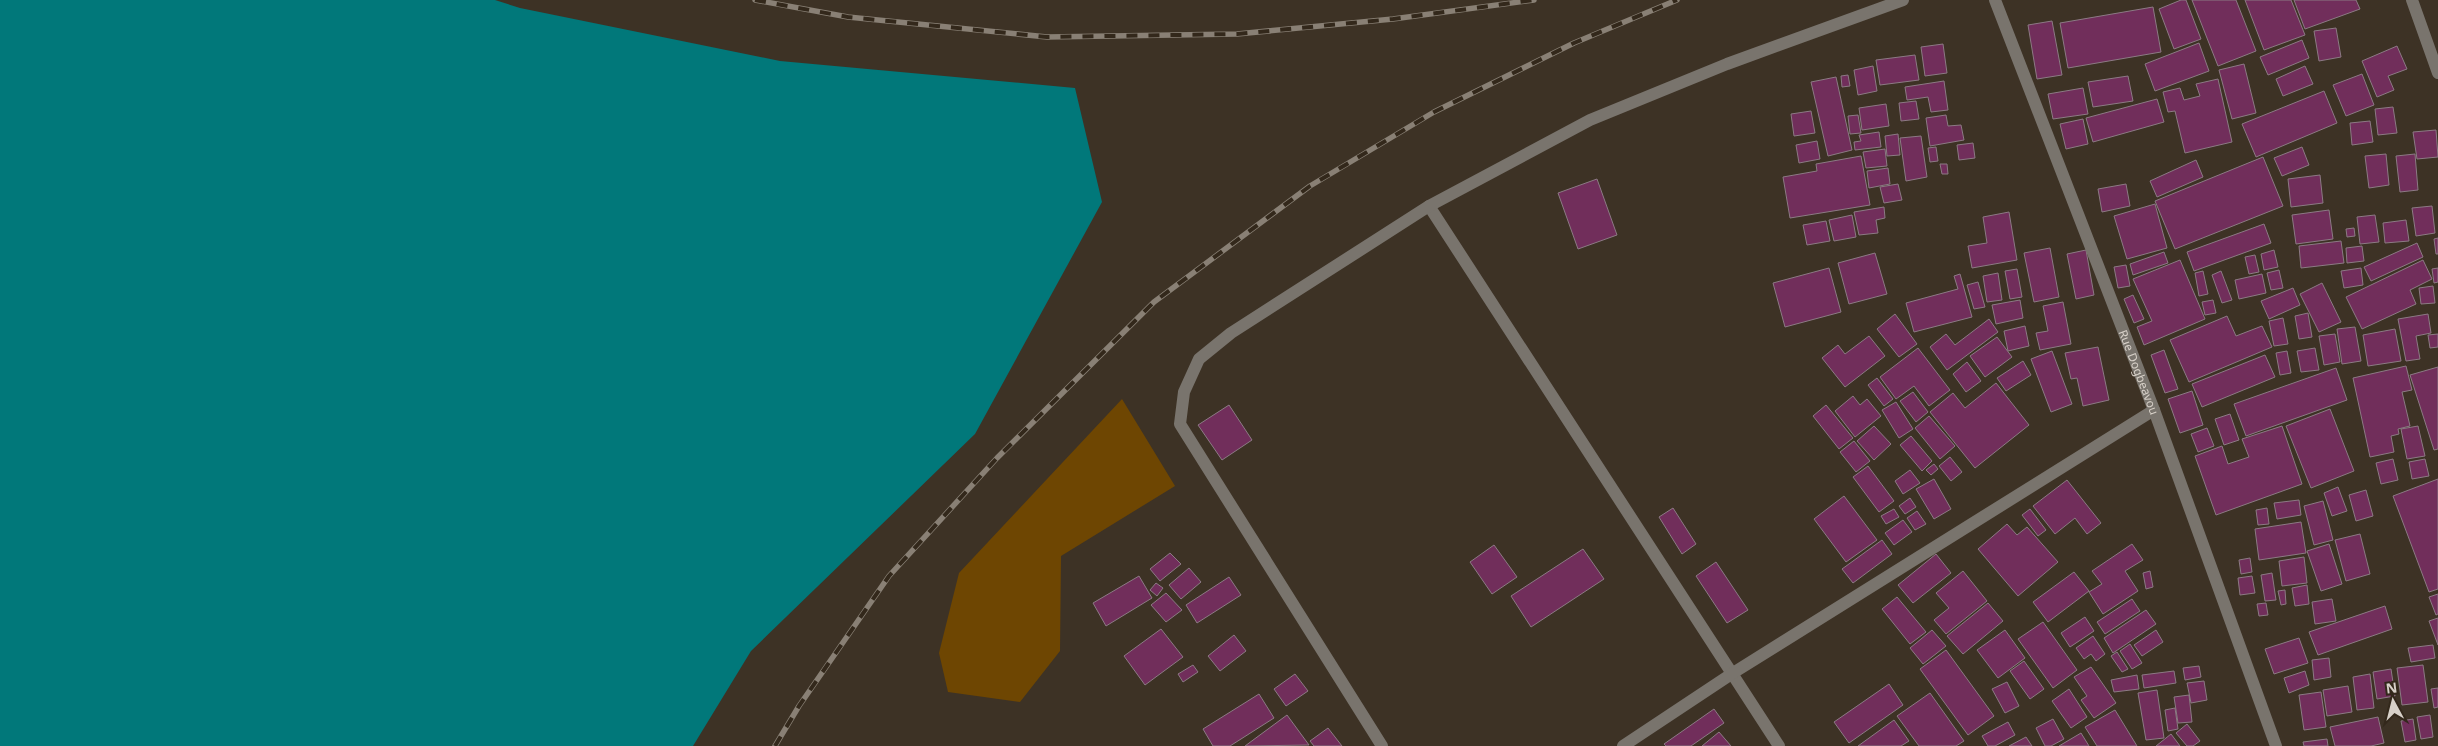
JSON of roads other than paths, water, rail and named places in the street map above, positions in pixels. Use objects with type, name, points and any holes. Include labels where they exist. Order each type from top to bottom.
[{"type":"street","points":[[1382,746],[1180,424],[1184,392],[1199,359],[1231,333],[1429,206],[1590,120],[1727,64],[1904,0]]},
{"type":"street","name":"Rue Dogbeavou","points":[[1995,0],[2154,410],[2276,746]]},
{"type":"street","points":[[2412,0],[2438,73]]},
{"type":"street","points":[[1429,206],[1779,746]]},
{"type":"street","points":[[1623,746],[1733,673],[2154,410]]},
{"type":"water","points":[[0,0],[495,0],[520,8],[780,61],[1075,88],[1102,202],[975,434],[751,651],[693,746],[0,746]]},
{"type":"railway","points":[[755,0],[848,17],[1047,37],[1237,34],[1393,19],[1534,0]]},
{"type":"railway","points":[[775,746],[799,706],[889,576],[997,458],[1154,302],[1310,186],[1434,112],[1574,43],[1677,0]]}]
